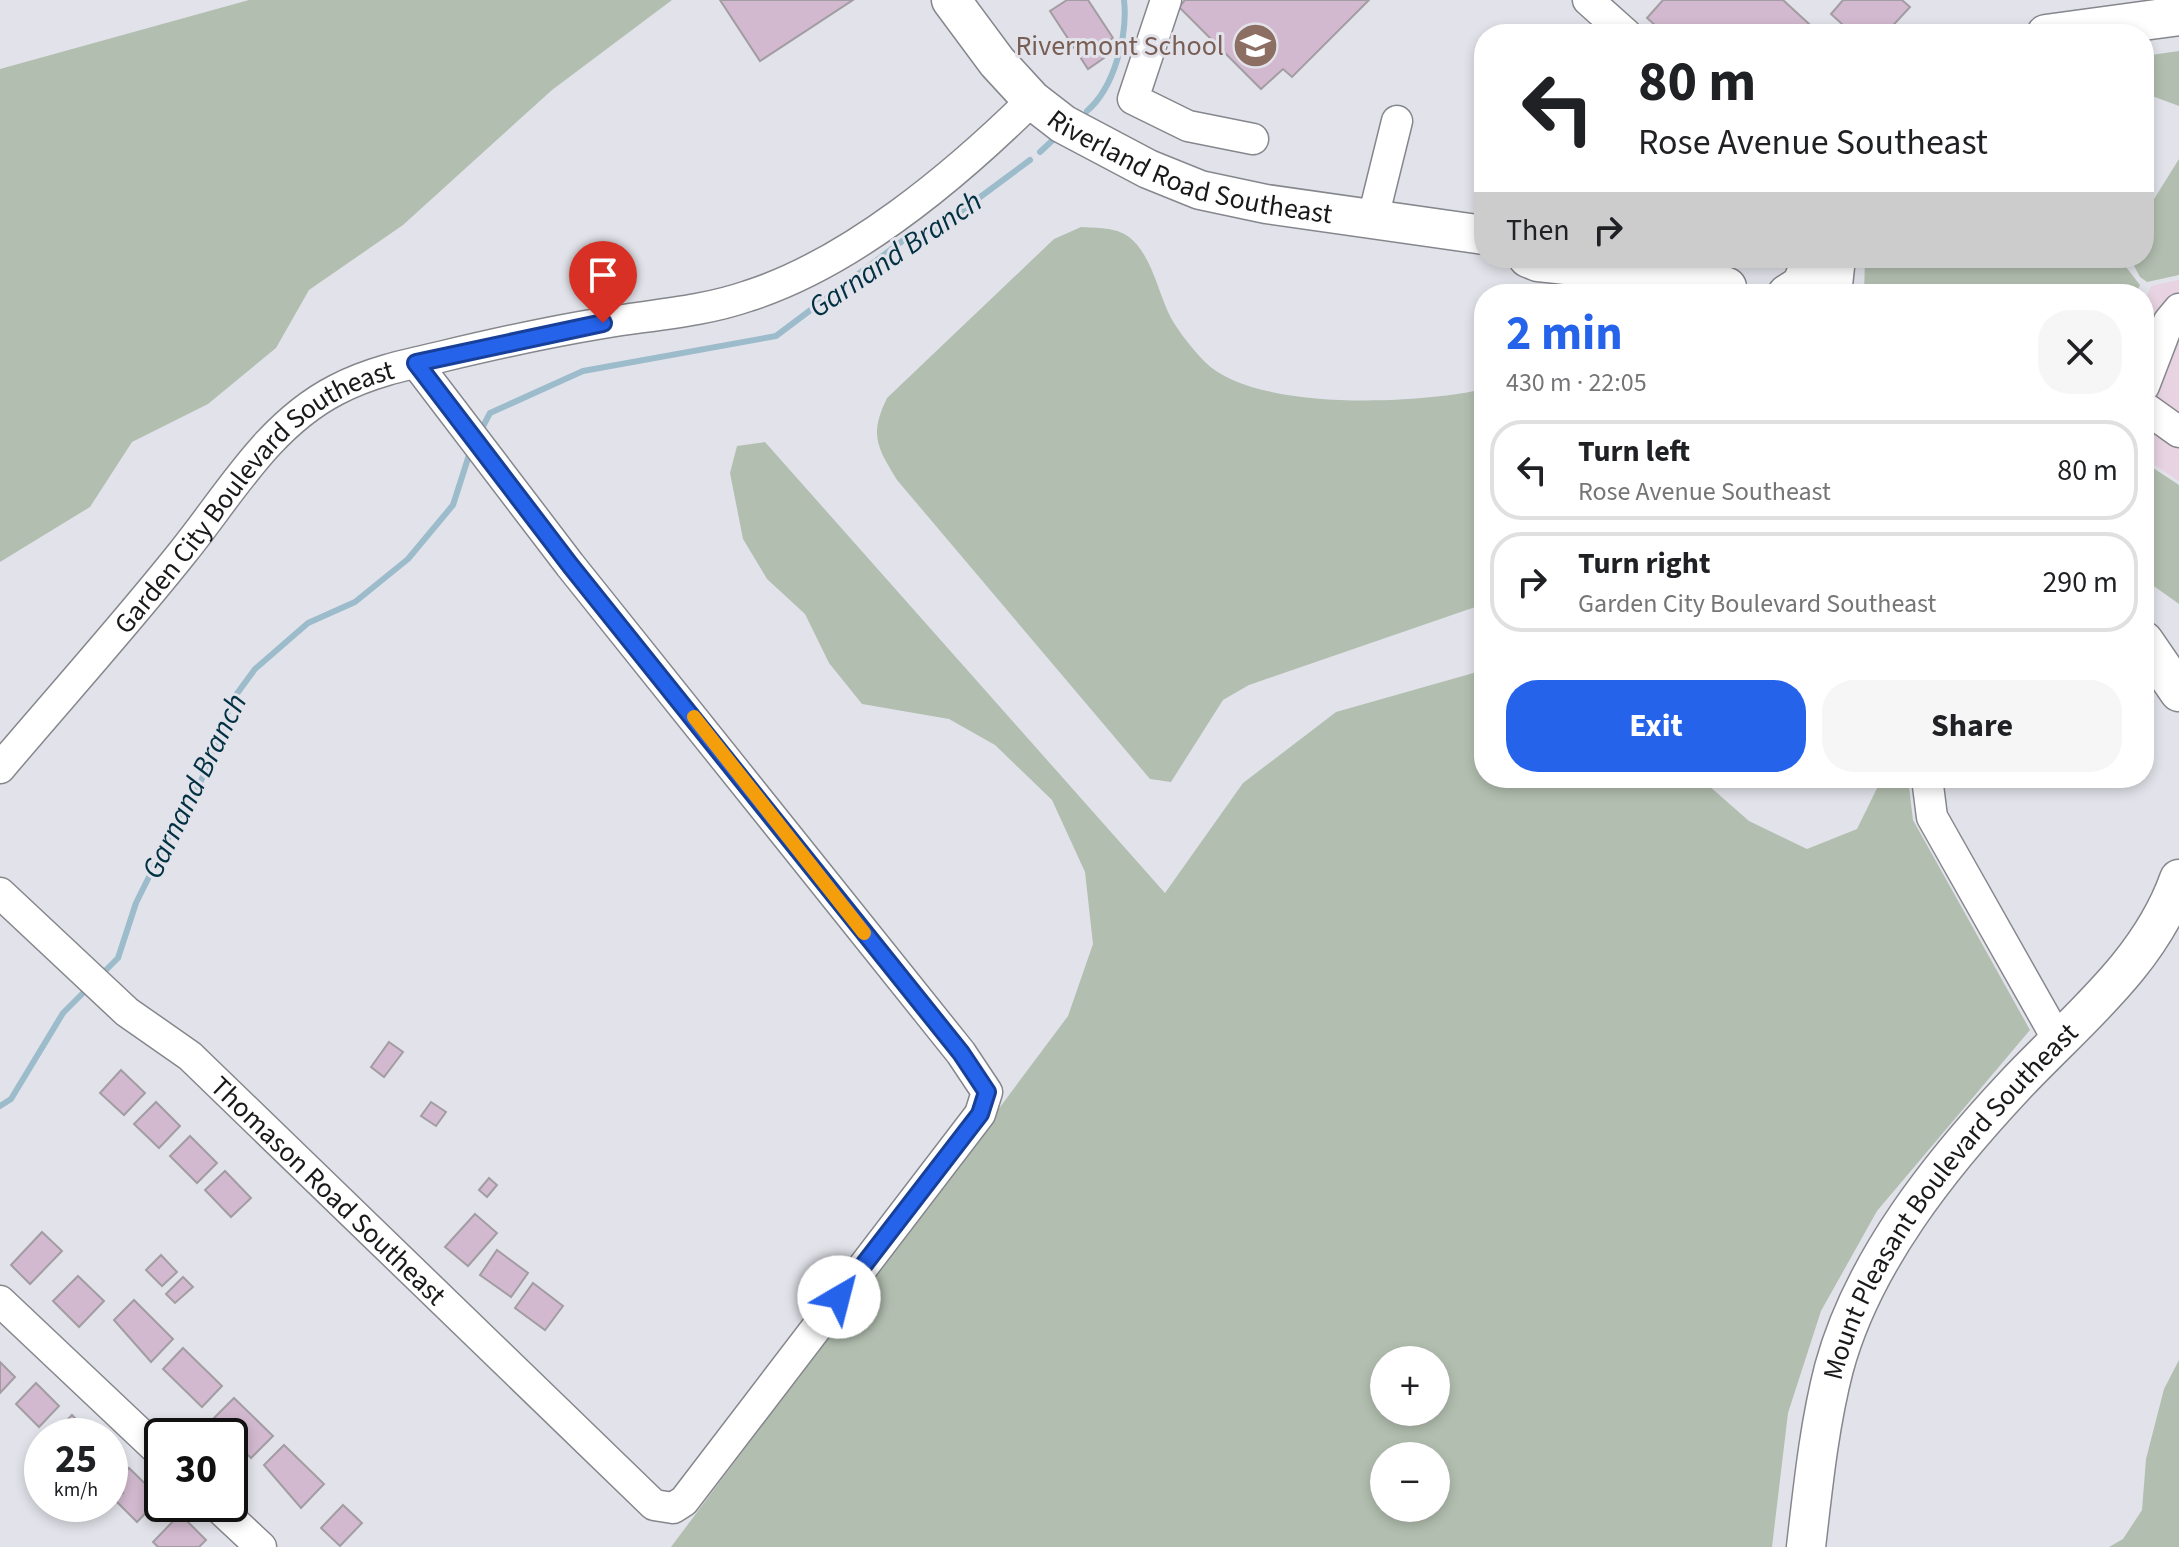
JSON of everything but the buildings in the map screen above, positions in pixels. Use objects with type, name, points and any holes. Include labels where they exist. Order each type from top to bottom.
[{"type":"main road","name":"Riverland Road Southeast","points":[[951,0],[997,62],[1032,100],[1101,146],[1200,190],[1266,204],[1474,235]]},
{"type":"main road","points":[[2120,24],[2179,16]]},
{"type":"main road","points":[[1599,268],[1663,284]]},
{"type":"main road","points":[[1682,268],[1726,280]]},
{"type":"main road","points":[[1808,284],[1825,268]]},
{"type":"main road","points":[[2154,656],[2179,692]]},
{"type":"main road","name":"Mount Pleasant Boulevard Southeast","points":[[1806,1547],[1829,1389],[1847,1330],[1869,1282],[1895,1237],[1952,1159],[2132,962],[2157,927],[2177,888]]},
{"type":"street","points":[[1166,0],[1133,99],[1188,126],[1253,139]]},
{"type":"street","points":[[1588,0],[1615,24]]},
{"type":"street","name":"Garden City Boulevard Southeast","points":[[0,768],[182,553],[278,432],[334,391],[366,377],[508,341],[700,308],[773,287],[833,257],[916,199],[997,134],[1032,100]]},
{"type":"street","points":[[1373,218],[1397,121]]},
{"type":"street","points":[[2154,360],[2169,321],[2179,309]]},
{"type":"street","name":"Thomason Road Southeast","points":[[0,893],[147,1029],[190,1056],[648,1500],[664,1509],[684,1501],[980,1114],[987,1092],[970,1065],[456,418],[416,363]]},
{"type":"street","points":[[2154,414],[2179,432]]},
{"type":"street","points":[[1928,788],[1932,817],[2058,1040]]},
{"type":"street","points":[[0,1301],[144,1437]]},
{"type":"street","points":[[234,1522],[261,1547]]},
{"type":"shaded area","points":[[2179,280],[2179,481],[2154,465],[2154,285]]},
{"type":"green space","points":[[249,0],[672,0],[552,90],[403,225],[309,290],[276,348],[208,404],[132,442],[90,507],[0,562],[0,69]]},
{"type":"green space","points":[[2179,51],[2179,106],[2154,97],[2154,55]]},
{"type":"green space","points":[[2179,159],[2179,275],[2147,282],[2135,268],[2154,268],[2154,199]]},
{"type":"green space","points":[[1081,227],[1118,231],[1129,237],[1149,264],[1166,308],[1178,329],[1205,362],[1229,378],[1261,389],[1339,400],[1420,398],[1474,391],[1474,607],[1249,685],[1223,700],[1171,782],[1150,779],[897,480],[878,440],[878,422],[887,398],[1054,239]]},
{"type":"green space","points":[[1865,268],[2127,268],[2139,284],[1864,284]]},
{"type":"green space","points":[[765,442],[1165,893],[1243,783],[1336,712],[1474,673],[1474,788],[1711,788],[1749,821],[1807,849],[1857,829],[1877,788],[1909,788],[1913,820],[2030,1030],[1877,1211],[1821,1311],[1788,1413],[1772,1547],[671,1547],[1068,1016],[1093,944],[1085,872],[1052,800],[995,745],[949,719],[862,704],[829,663],[805,614],[767,579],[743,539],[730,473],[737,446]]},
{"type":"green space","points":[[2154,469],[2179,485],[2179,604],[2154,586]]},
{"type":"green space","points":[[2179,1360],[2179,1547],[2109,1547],[2123,1539],[2142,1510],[2146,1459],[2164,1389]]},
{"type":"waterway","name":"Garnand Branch","points":[[1087,111],[1097,101],[1112,75],[1124,29],[1124,0]]},
{"type":"waterway","name":"Garnand Branch","points":[[1040,152],[1055,138]]},
{"type":"waterway","name":"Garnand Branch","points":[[480,432],[490,413],[583,371],[776,336],[905,239],[941,226],[1030,160]]},
{"type":"waterway","name":"Garnand Branch","points":[[101,975],[118,958],[136,903],[187,800],[201,781],[233,699],[255,669],[308,623],[355,602],[408,559],[453,505],[471,449]]},
{"type":"waterway","name":"Garnand Branch","points":[[0,1106],[11,1099],[63,1013],[88,988]]},
{"type":"slow traffic","points":[[694,717],[864,933]]},
{"type":"place","name":"Rivermont School","points":[[1255,45]]},
{"type":"route","points":[[603,323],[416,363],[570,565],[961,1053],[987,1092],[987,1102],[980,1114],[839,1297]]}]
